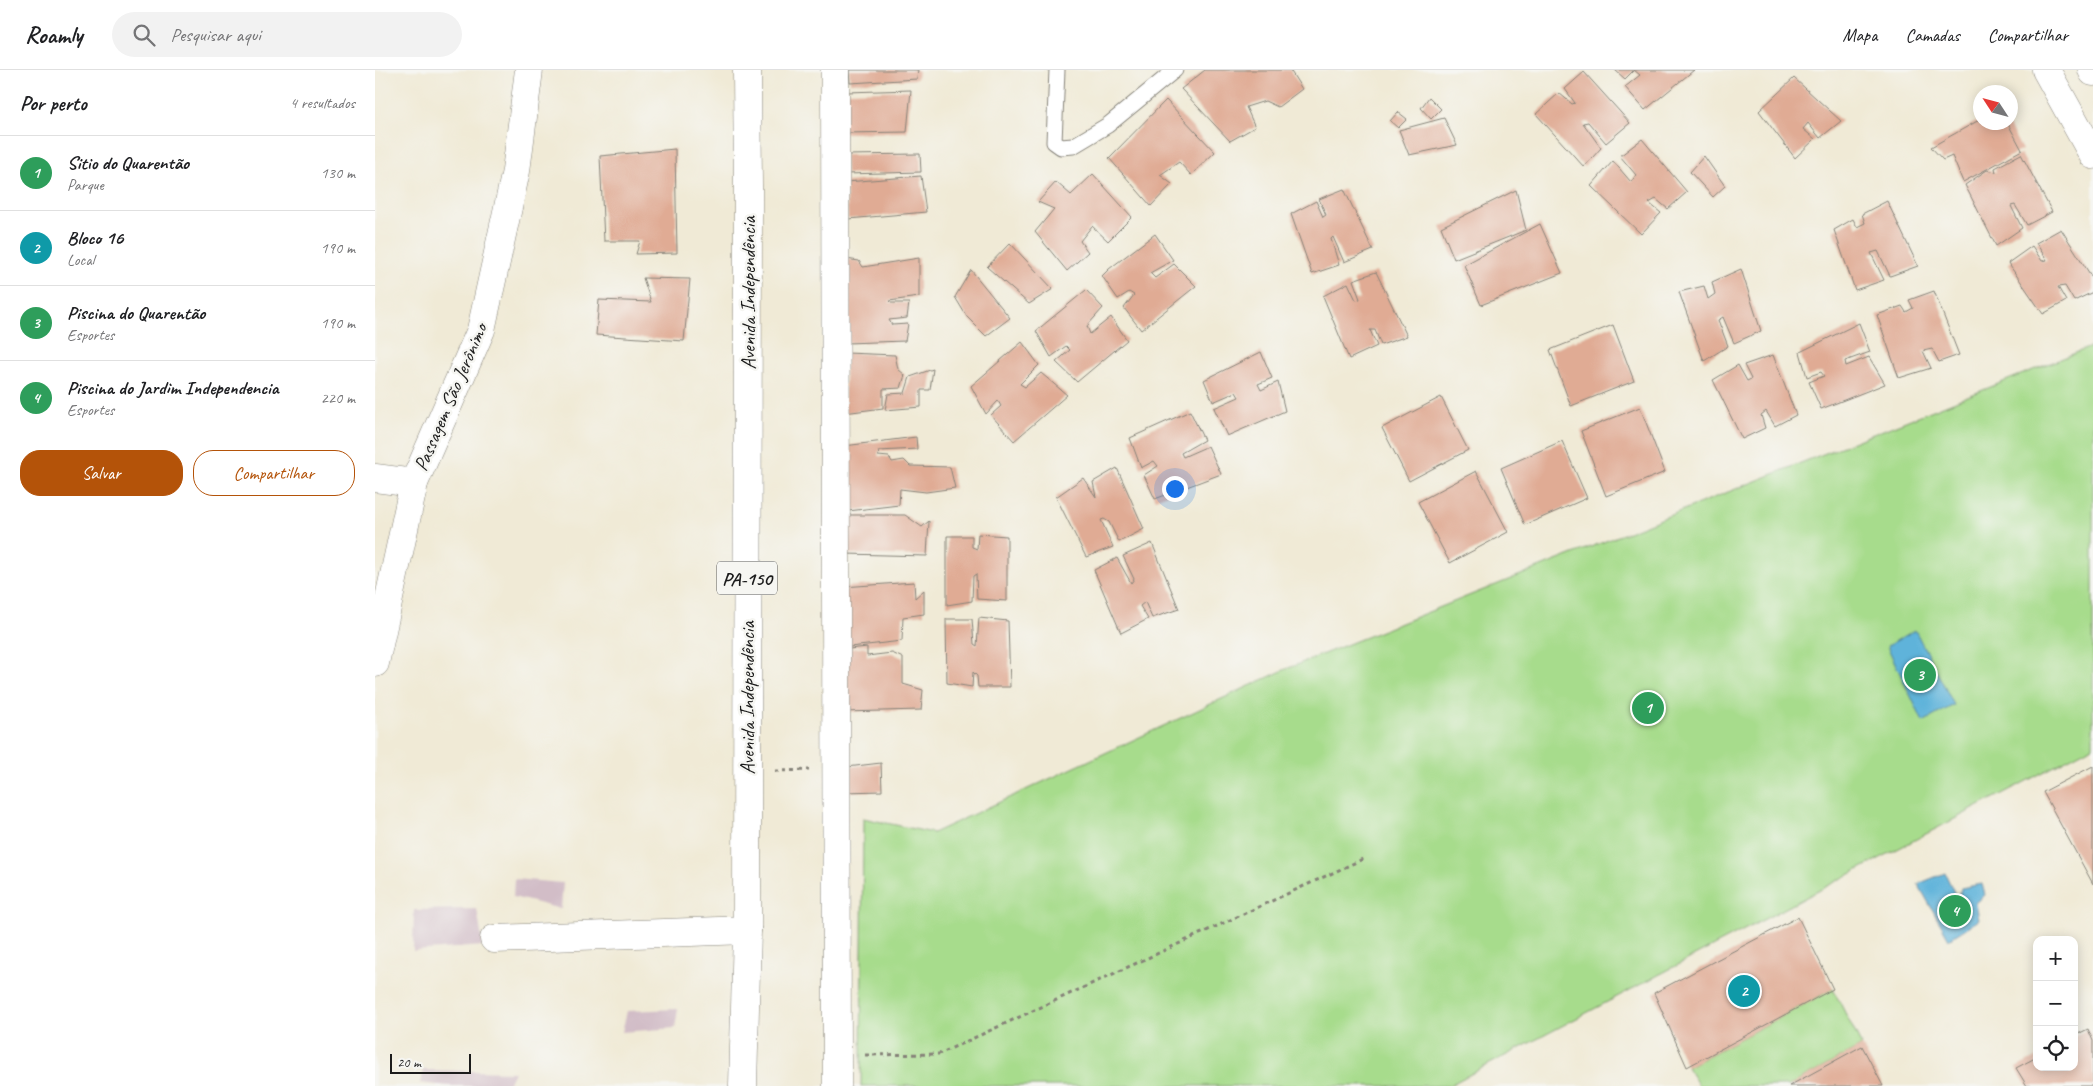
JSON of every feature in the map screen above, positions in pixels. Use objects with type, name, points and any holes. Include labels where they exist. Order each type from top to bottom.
[{"type":"main road","name":"Passagem São Jerônimo","points":[[375,663],[414,483],[481,330],[516,171],[529,70]]},
{"type":"main road","name":"Avenida Independência","points":[[743,1086],[747,930],[747,70]]},
{"type":"main road","points":[[835,70],[837,1086]]},
{"type":"main road","points":[[2047,70],[2093,156]]},
{"type":"main road","points":[[375,478],[414,483]]},
{"type":"main road","points":[[494,939],[747,930]]},
{"type":"lane","points":[[1057,70],[1054,142],[1061,146],[1073,146],[1108,125],[1175,70]]},
{"type":"path","points":[[747,771],[836,769]]},
{"type":"path","points":[[837,1055],[939,1054],[1365,858]]},
{"type":"shaded area","points":[[514,879],[563,883],[561,909],[513,897]]},
{"type":"shaded area","points":[[477,909],[483,946],[413,951],[414,910]]},
{"type":"shaded area","points":[[678,1009],[675,1028],[622,1032],[627,1011]]},
{"type":"shaded area","points":[[423,1070],[514,1072],[507,1086],[449,1086],[420,1083]]},
{"type":"green space","points":[[2093,346],[2093,746],[1448,1086],[861,1086],[863,818],[933,833],[1286,669]]},
{"type":"green space","points":[[1833,989],[1862,1046],[1789,1086],[1699,1086],[1687,1067]]},
{"type":"water","points":[[1915,630],[1954,705],[1923,722],[1887,646]]},
{"type":"water","points":[[1945,873],[1958,901],[1961,888],[1982,884],[1985,895],[1976,903],[1979,920],[1949,939],[1918,884]]},
{"type":"building","points":[[849,70],[918,70],[917,79],[850,83]]},
{"type":"building","points":[[1205,70],[1290,70],[1302,89],[1278,107],[1265,101],[1246,107],[1255,127],[1230,141],[1181,89]]},
{"type":"building","points":[[1615,70],[1634,70],[1625,79]]},
{"type":"building","points":[[1634,70],[1694,70],[1645,110],[1625,87],[1640,75]]},
{"type":"building","points":[[1584,72],[1630,123],[1606,143],[1588,122],[1583,123],[1601,148],[1584,167],[1536,114],[1559,93],[1572,104],[1575,103],[1565,89]]},
{"type":"building","points":[[1794,78],[1841,121],[1820,138],[1808,123],[1803,129],[1815,139],[1795,158],[1759,111]]},
{"type":"building","points":[[911,90],[907,132],[844,133],[847,92]]},
{"type":"building","points":[[1429,97],[1441,109],[1431,119],[1421,108]]},
{"type":"building","points":[[1166,100],[1215,152],[1191,175],[1179,162],[1160,175],[1172,184],[1151,206],[1109,158]]},
{"type":"building","points":[[1398,112],[1407,119],[1398,128],[1390,121]]},
{"type":"building","points":[[1444,118],[1457,145],[1409,155],[1399,130]]},
{"type":"building","points":[[1973,123],[1973,130],[2011,130],[2022,150],[1963,182],[1952,156],[1943,160],[1931,147]]},
{"type":"building","points":[[1642,139],[1687,192],[1668,209],[1656,199],[1649,203],[1661,213],[1641,234],[1591,186],[1613,161],[1631,182],[1636,175],[1620,156]]},
{"type":"building","points":[[675,149],[677,253],[636,254],[640,241],[604,241],[600,156]]},
{"type":"building","points":[[920,154],[921,172],[846,174],[845,155]]},
{"type":"building","points":[[2021,154],[2052,212],[2027,225],[2015,205],[2011,206],[2022,228],[1996,246],[1965,185],[1987,170],[1996,172],[1995,168]]},
{"type":"building","points":[[1704,156],[1725,186],[1713,197],[1690,172]]},
{"type":"building","points":[[1093,174],[1132,217],[1108,241],[1092,226],[1080,241],[1088,252],[1067,271],[1035,232],[1054,209],[1038,202],[1056,182],[1071,195]]},
{"type":"building","points":[[921,176],[926,212],[848,219],[846,182]]},
{"type":"building","points":[[1344,189],[1373,250],[1344,262],[1333,237],[1331,239],[1339,265],[1312,274],[1291,214],[1316,201],[1323,217],[1326,215],[1319,199]]},
{"type":"building","points":[[1516,190],[1526,230],[1454,259],[1441,227]]},
{"type":"building","points":[[1887,201],[1918,266],[1890,276],[1878,251],[1871,253],[1884,280],[1855,290],[1834,230],[1853,219],[1857,227],[1865,223],[1862,214]]},
{"type":"building","points":[[1540,224],[1562,273],[1481,305],[1464,265]]},
{"type":"building","points":[[2061,229],[2093,279],[2093,292],[2074,301],[2065,286],[2058,287],[2066,301],[2043,314],[2008,263],[2032,246],[2042,261],[2047,260],[2036,243]]},
{"type":"building","points":[[1155,234],[1173,260],[1150,273],[1155,278],[1174,264],[1196,286],[1141,330],[1124,308],[1134,295],[1129,292],[1118,299],[1102,276]]},
{"type":"building","points":[[1010,243],[1053,289],[1029,304],[987,267]]},
{"type":"building","points":[[919,258],[919,297],[889,301],[891,303],[909,303],[907,318],[889,320],[892,325],[908,324],[905,341],[846,343],[846,259],[859,261],[863,267]]},
{"type":"building","points":[[1741,269],[1761,331],[1734,343],[1723,317],[1718,320],[1728,346],[1704,361],[1679,292],[1704,286],[1708,299],[1715,294],[1712,282]]},
{"type":"building","points":[[971,270],[1010,318],[986,336],[967,317],[955,297]]},
{"type":"building","points":[[1376,272],[1407,336],[1381,345],[1375,330],[1370,330],[1377,346],[1349,359],[1323,296],[1348,283],[1356,300],[1360,299],[1353,280]]},
{"type":"building","points":[[643,278],[690,279],[684,341],[596,335],[599,300],[651,302]]},
{"type":"building","points":[[1086,290],[1103,308],[1087,326],[1090,334],[1111,317],[1127,340],[1077,382],[1056,362],[1070,350],[1066,346],[1051,357],[1036,331]]},
{"type":"building","points":[[1934,291],[1959,355],[1939,362],[1932,349],[1923,351],[1931,368],[1899,378],[1877,315],[1902,306],[1906,312],[1913,308],[1909,300]]},
{"type":"building","points":[[1859,323],[1870,352],[1845,361],[1846,366],[1869,357],[1885,384],[1821,409],[1809,382],[1824,376],[1821,372],[1807,377],[1800,352]]},
{"type":"building","points":[[1613,325],[1634,381],[1571,406],[1550,350]]},
{"type":"building","points":[[1022,342],[1039,365],[1020,384],[1025,387],[1041,373],[1067,395],[1014,441],[991,415],[1001,406],[998,401],[986,414],[971,386]]},
{"type":"building","points":[[1261,352],[1272,378],[1258,384],[1261,390],[1278,382],[1285,411],[1227,436],[1214,408],[1239,397],[1236,392],[1213,402],[1204,380]]},
{"type":"building","points":[[846,353],[895,355],[898,369],[905,375],[901,388],[883,389],[883,408],[844,413]]},
{"type":"building","points":[[1773,355],[1796,415],[1775,426],[1766,411],[1761,415],[1765,428],[1742,439],[1713,380],[1738,365],[1747,381],[1751,379],[1744,365]]},
{"type":"building","points":[[933,369],[930,390],[921,390],[921,407],[885,410],[888,394],[905,393],[910,377]]},
{"type":"building","points":[[1441,397],[1468,450],[1409,481],[1382,428]]},
{"type":"building","points":[[1640,407],[1665,472],[1606,496],[1581,431]]},
{"type":"building","points":[[1190,411],[1204,440],[1181,453],[1183,457],[1208,446],[1221,474],[1155,499],[1144,475],[1158,466],[1154,461],[1141,468],[1130,438]]},
{"type":"building","points":[[916,437],[917,449],[879,451],[878,456],[889,457],[892,462],[904,460],[910,466],[950,467],[955,488],[926,492],[900,489],[899,505],[848,511],[844,446]]},
{"type":"building","points":[[1562,441],[1587,498],[1525,525],[1501,468]]},
{"type":"building","points":[[1117,468],[1144,529],[1119,542],[1109,522],[1104,519],[1101,520],[1113,547],[1086,557],[1056,497],[1083,478],[1096,497],[1093,482]]},
{"type":"building","points":[[1476,471],[1508,532],[1450,563],[1418,502]]},
{"type":"building","points":[[849,515],[905,515],[922,527],[929,521],[927,556],[845,554]]},
{"type":"building","points":[[978,534],[1007,536],[1007,601],[977,599],[976,574],[973,576],[972,601],[947,605],[947,536],[972,536],[972,547],[977,549]]},
{"type":"building","points":[[1152,543],[1179,609],[1152,618],[1145,602],[1140,606],[1148,619],[1121,633],[1094,570],[1117,558],[1131,583],[1134,579],[1123,556]]},
{"type":"building","points":[[914,582],[915,598],[924,590],[924,614],[903,617],[902,641],[841,648],[843,587]]},
{"type":"building","points":[[979,618],[1008,621],[1010,687],[978,687],[977,676],[973,672],[972,687],[947,683],[946,619],[972,619],[974,644],[977,646]]},
{"type":"building","points":[[867,647],[867,656],[892,653],[903,658],[903,684],[923,690],[921,710],[842,712],[849,649]]},
{"type":"building","points":[[881,763],[882,791],[844,792],[847,767]]},
{"type":"building","points":[[2093,766],[2093,884],[2043,792]]},
{"type":"building","points":[[1798,917],[1833,989],[1687,1067],[1654,993]]},
{"type":"building","points":[[2088,1029],[2093,1041],[2093,1086],[2027,1086],[2016,1068],[2033,1059],[2033,1071],[2078,1071],[2078,1034]]},
{"type":"building","points":[[1862,1046],[1883,1086],[1789,1086]]},
{"type":"place","name":"Piscina do Quarentão","points":[[1920,675]]},
{"type":"place","name":"Sitio do Quarentão","points":[[1648,708]]},
{"type":"place","name":"Piscina do Jardim Independencia","points":[[1955,911]]},
{"type":"place","name":"Bloco 16","points":[[1744,991]]}]
